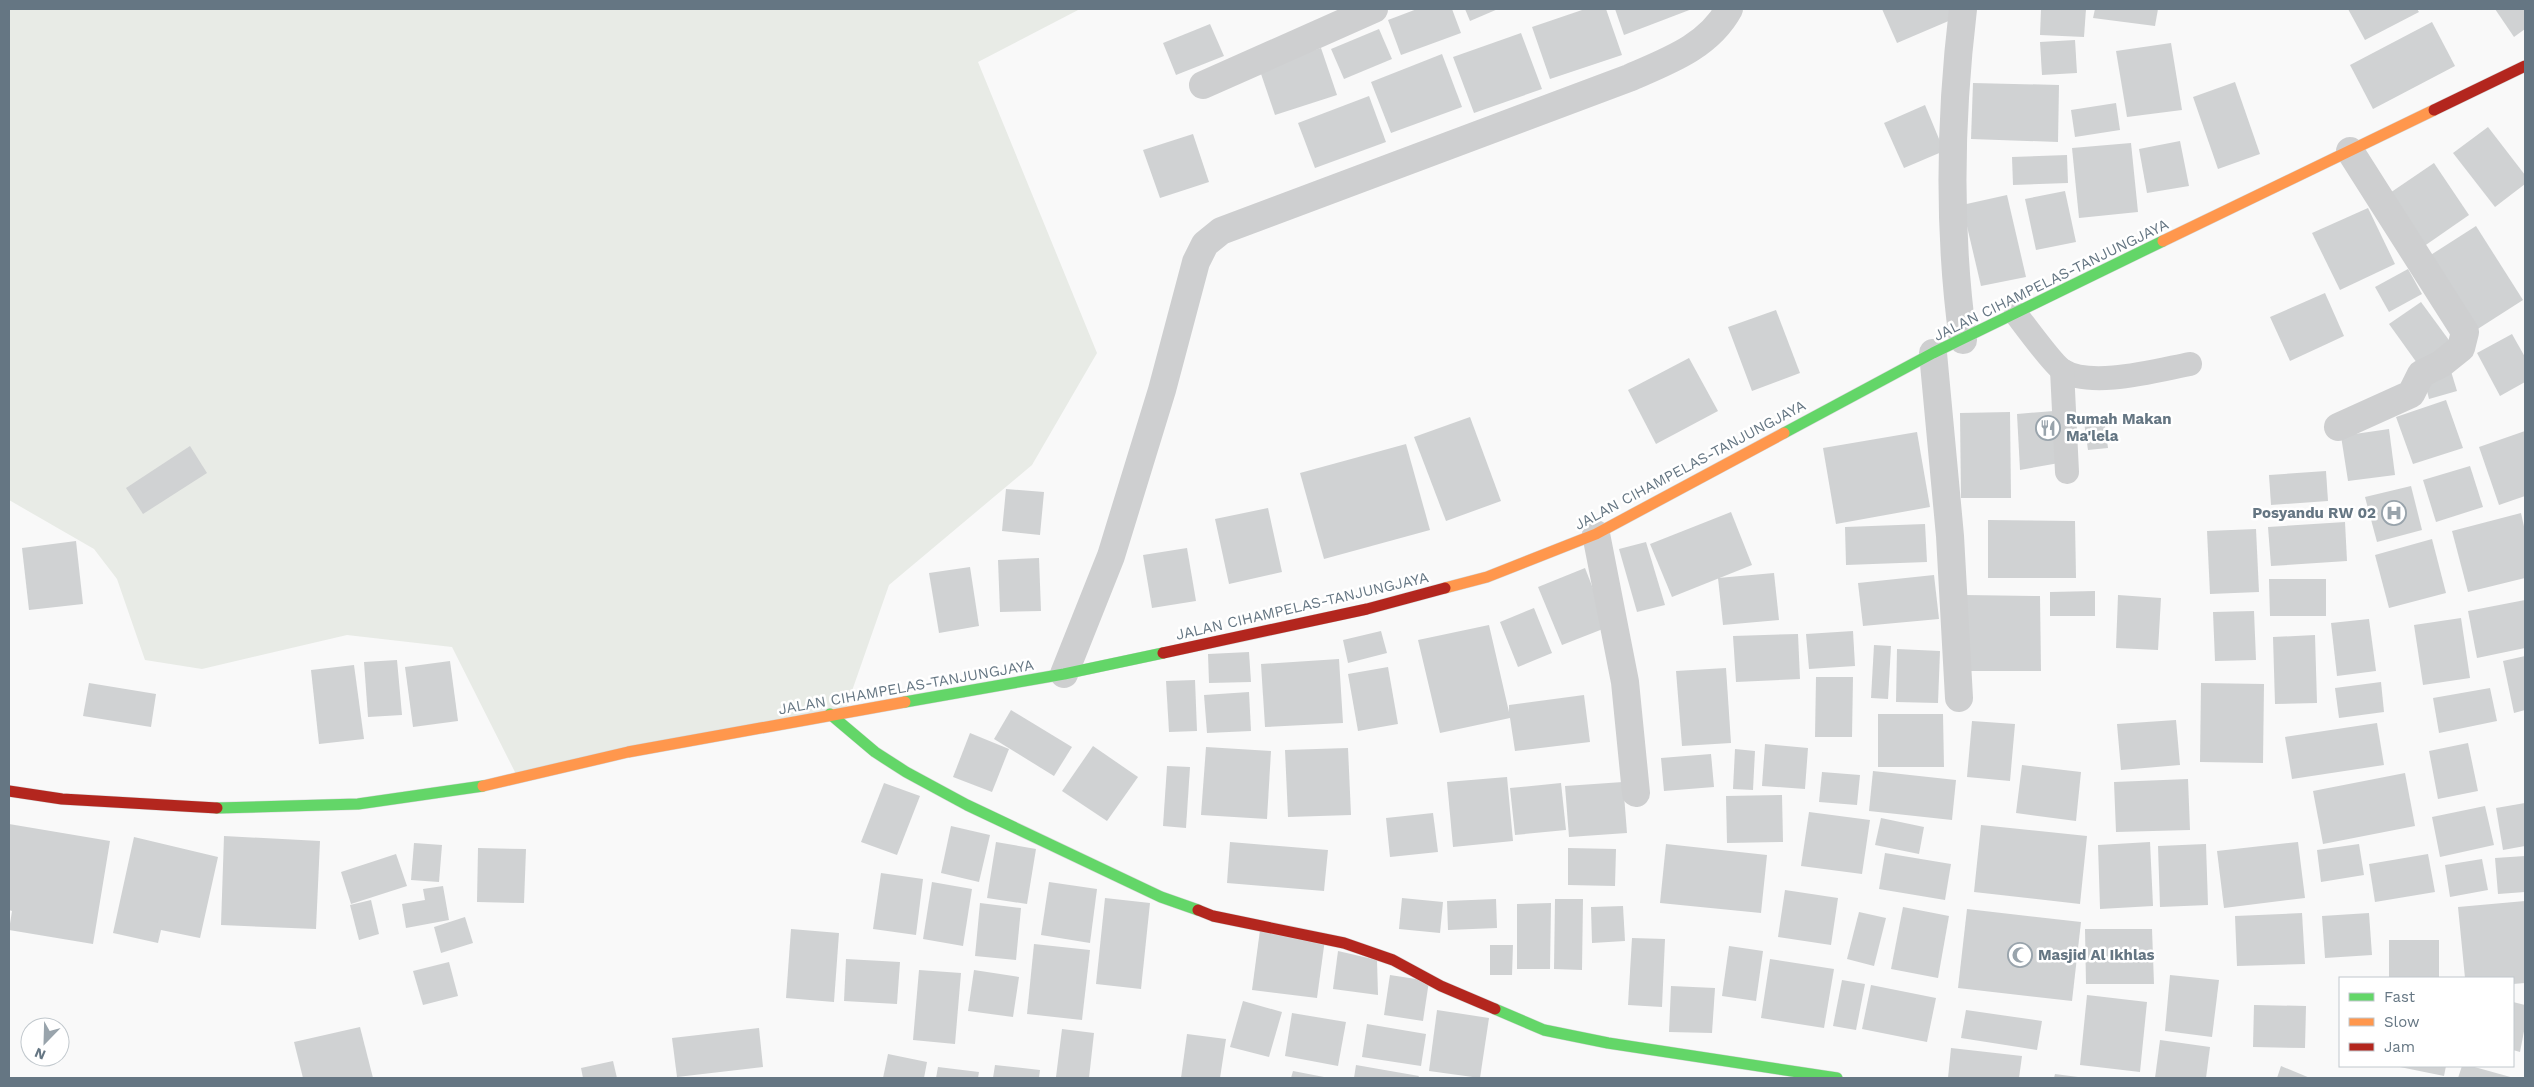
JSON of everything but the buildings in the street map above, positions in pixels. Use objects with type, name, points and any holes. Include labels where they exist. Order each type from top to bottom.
[{"type":"main road","name":"JALAN CIHAMPELAS-TANJUNGJAYA","points":[[9,791],[62,799],[199,809],[358,804],[481,787],[628,752],[830,714],[1064,674],[1367,609],[1487,577],[1596,534],[1933,353],[2525,66]]},
{"type":"main road","points":[[830,714],[875,752],[906,772],[966,805],[1161,897],[1213,916],[1344,943],[1393,960],[1441,986],[1544,1030],[1608,1043],[1837,1078]]},
{"type":"street","points":[[1203,85],[1374,9]]},
{"type":"street","points":[[1963,9],[1957,59],[1952,223],[1956,291],[1963,340]]},
{"type":"street","points":[[1064,674],[1111,556],[1162,390],[1196,262],[1205,244],[1221,232],[1662,64],[1703,42],[1726,11]]},
{"type":"street","points":[[2338,427],[2411,394],[2421,374],[2442,364],[2461,348],[2465,332],[2350,151]]},
{"type":"street","points":[[1933,353],[1950,536],[1959,698]]},
{"type":"street","points":[[1596,534],[1625,682],[1636,793]]},
{"type":"lane","points":[[2016,314],[2062,370],[2092,379],[2132,375],[2190,364]]},
{"type":"lane","points":[[2062,370],[2067,472]]},
{"type":"shaded area","points":[[9,9],[1080,9],[978,62],[1097,353],[1032,465],[889,585],[846,708],[519,780],[452,647],[347,635],[202,669],[145,660],[117,579],[94,549],[9,500]]},
{"type":"traffic: fast","points":[[1784,433],[1933,353],[2163,241]]},
{"type":"traffic: fast","points":[[905,702],[1064,674],[1163,653]]},
{"type":"traffic: fast","points":[[830,714],[875,752],[906,772],[967,805],[1161,897],[1198,910]]},
{"type":"traffic: fast","points":[[217,808],[358,804],[483,786]]},
{"type":"traffic: fast","points":[[1495,1009],[1544,1030],[1608,1043],[1837,1078]]},
{"type":"traffic: slow","points":[[2163,241],[2434,110]]},
{"type":"traffic: slow","points":[[1445,588],[1487,577],[1596,534],[1784,433]]},
{"type":"traffic: slow","points":[[483,786],[628,752],[905,702]]},
{"type":"traffic: jam","points":[[2434,110],[2525,66]]},
{"type":"traffic: jam","points":[[1163,653],[1367,609],[1445,588]]},
{"type":"traffic: jam","points":[[9,791],[62,799],[217,808]]},
{"type":"traffic: jam","points":[[1198,910],[1213,916],[1344,943],[1393,960],[1441,986],[1495,1009]]},
{"type":"place","name":"Rumah Makan Ma'lela","points":[[2048,428]]},
{"type":"place","name":"Posyandu RW 02","points":[[2394,513]]},
{"type":"place","name":"Masjid Al Ikhlas","points":[[2020,955]]}]
